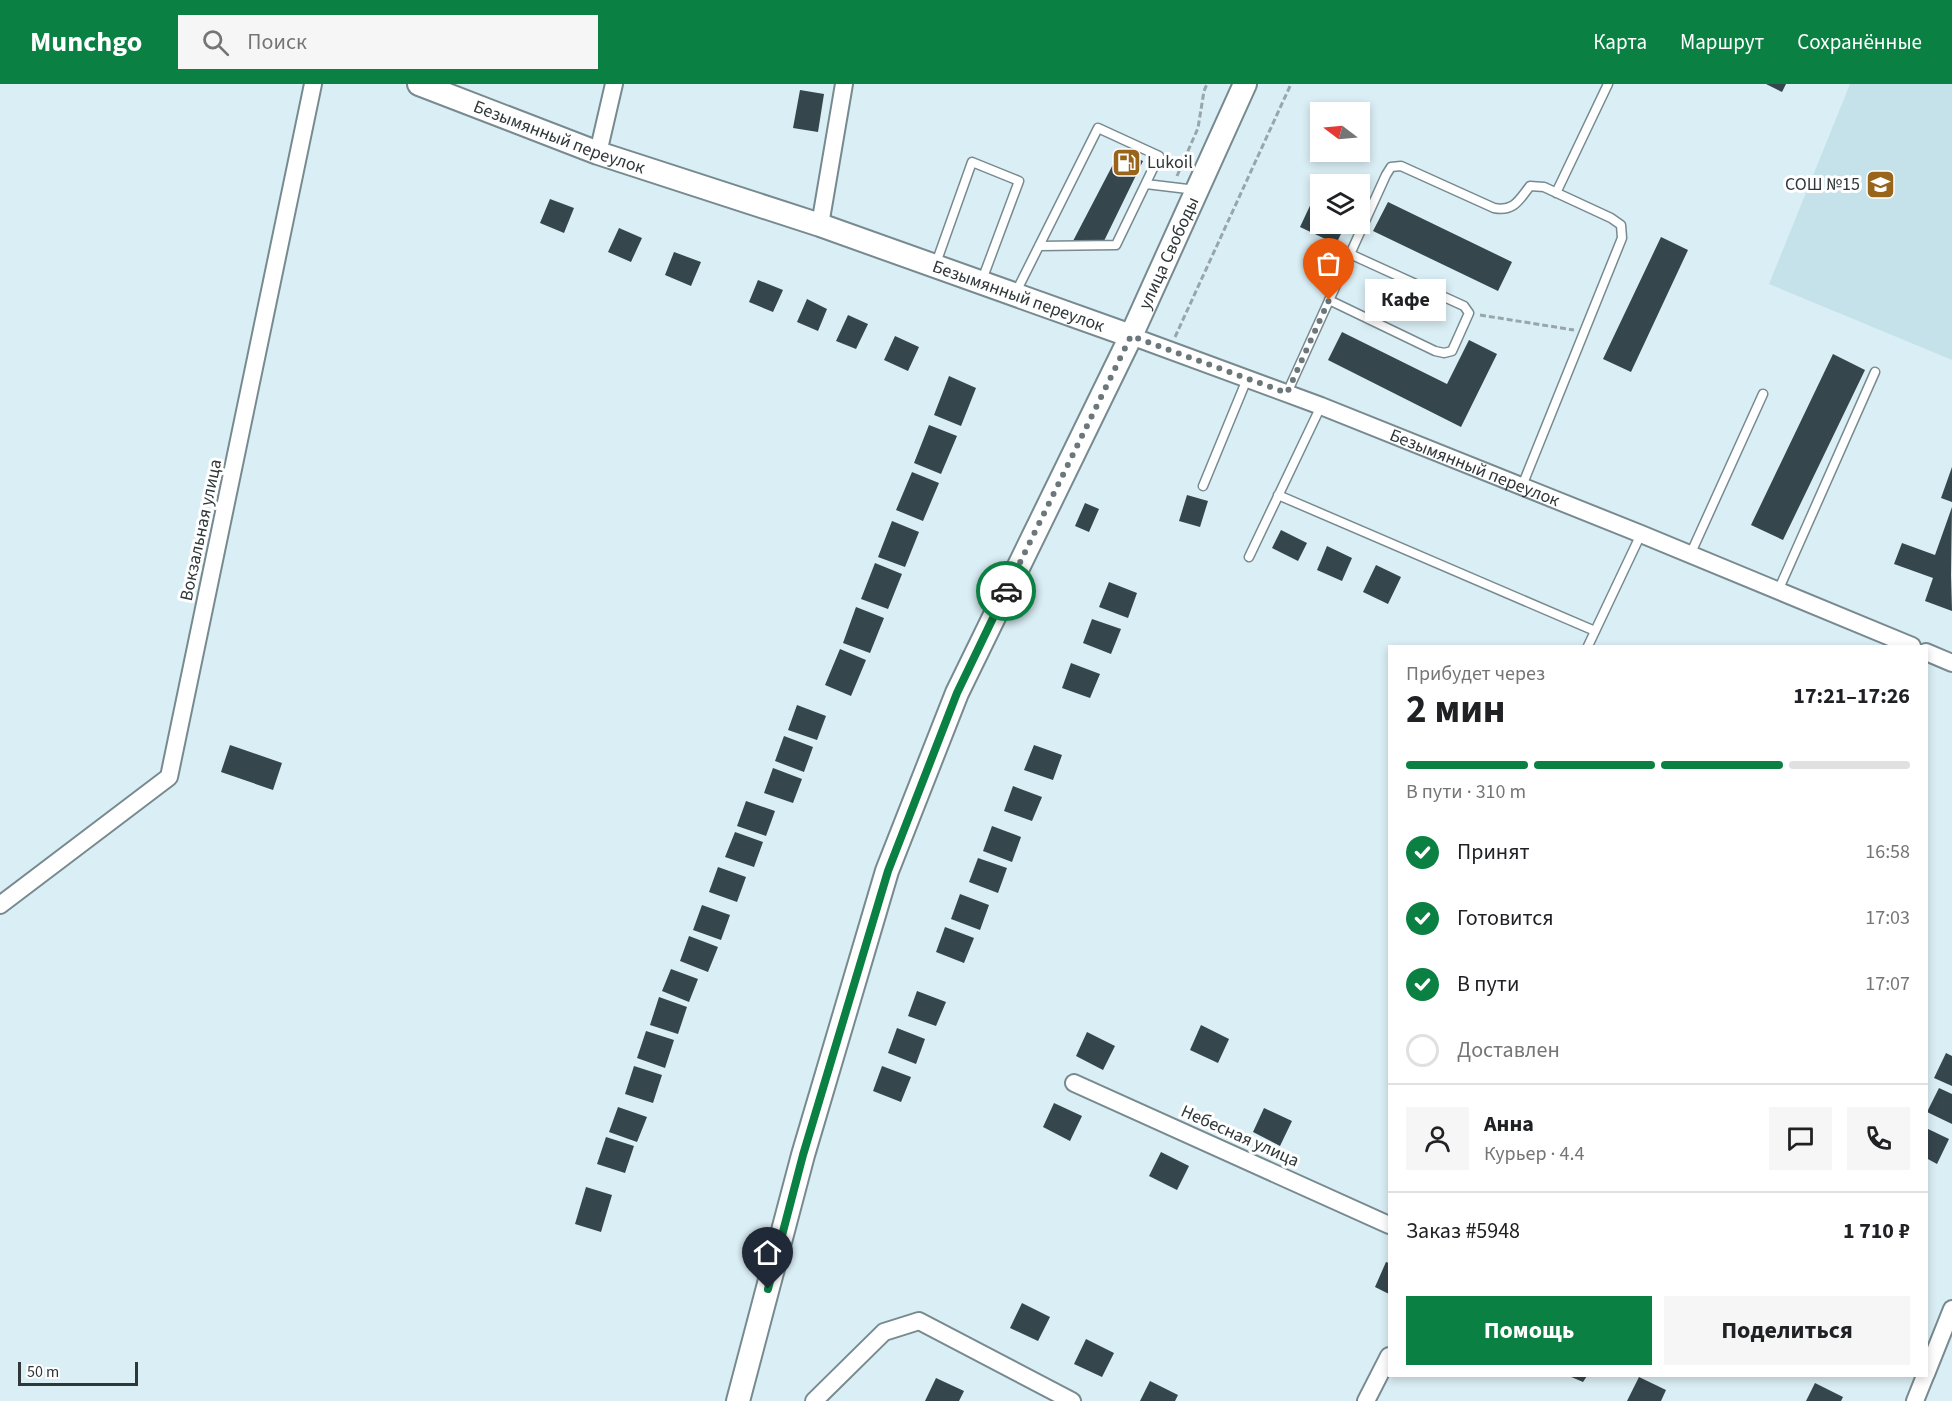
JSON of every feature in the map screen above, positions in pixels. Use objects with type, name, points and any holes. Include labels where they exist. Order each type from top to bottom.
[{"type":"main road","name":"Безымянный переулок","points":[[419,84],[598,153],[820,225],[1131,336]]},
{"type":"main road","name":"улица Свободы","points":[[738,1401],[803,1155],[888,871],[957,693],[1131,336],[1245,84]]},
{"type":"street","name":"Вокзальная улица","points":[[0,905],[169,777],[314,84]]},
{"type":"street","points":[[598,153],[614,84]]},
{"type":"street","points":[[820,225],[844,84]]},
{"type":"street","name":"Безымянный переулок","points":[[1131,336],[1321,406],[1641,534],[1910,645]]},
{"type":"street","points":[[1928,653],[1952,663]]},
{"type":"street","name":"Небесная улица","points":[[1074,1083],[1388,1225]]},
{"type":"street","points":[[1928,1370],[1952,1309]]},
{"type":"street","points":[[814,1401],[884,1332],[919,1321],[1072,1401]]},
{"type":"street","points":[[1366,1401],[1388,1358]]},
{"type":"street","points":[[1915,1401],[1925,1377]]},
{"type":"lane","points":[[1556,193],[1608,84]]},
{"type":"lane","points":[[1015,295],[1039,246],[1098,128],[1159,156],[1116,245],[1039,246]]},
{"type":"lane","points":[[935,266],[972,162],[1019,181],[981,283]]},
{"type":"lane","points":[[1287,393],[1391,167],[1401,166],[1494,208],[1504,210],[1512,207],[1530,186],[1544,187],[1611,218],[1621,225],[1622,238],[1522,486]]},
{"type":"lane","points":[[1146,184],[1197,190]]},
{"type":"lane","points":[[1329,300],[1435,351],[1444,353],[1452,351],[1469,313],[1464,306],[1350,254]]},
{"type":"lane","points":[[1778,592],[1875,372]]},
{"type":"lane","points":[[1203,486],[1247,379]]},
{"type":"lane","points":[[1690,555],[1763,394]]},
{"type":"lane","points":[[1249,557],[1321,406]]},
{"type":"lane","points":[[1278,495],[1595,631]]},
{"type":"lane","points":[[1588,645],[1641,534]]},
{"type":"path","points":[[1172,187],[1198,128],[1207,84]]},
{"type":"path","points":[[1169,350],[1292,84]]},
{"type":"path","points":[[1469,313],[1584,332]]},
{"type":"shaded area","name":"СОШ №15","points":[[1850,84],[1952,84],[1952,360],[1769,284]]},
{"type":"building","points":[[1766,84],[1786,84],[1782,92]]},
{"type":"building","points":[[800,90],[824,94],[818,132],[793,128]]},
{"type":"building","points":[[1120,151],[1143,161],[1104,241],[1073,241]]},
{"type":"building","points":[[550,199],[574,208],[564,233],[540,223]]},
{"type":"building","points":[[1388,202],[1512,262],[1498,291],[1373,231]]},
{"type":"building","points":[[1310,206],[1310,232],[1300,227]]},
{"type":"building","points":[[619,228],[642,238],[631,262],[608,252]]},
{"type":"building","points":[[1315,234],[1341,234],[1336,244]]},
{"type":"building","points":[[1661,237],[1688,250],[1631,372],[1603,359]]},
{"type":"building","points":[[674,252],[701,262],[691,286],[665,275]]},
{"type":"building","points":[[758,280],[783,290],[773,312],[749,302]]},
{"type":"building","points":[[807,299],[827,309],[818,331],[797,322]]},
{"type":"building","points":[[848,315],[868,324],[856,349],[836,341]]},
{"type":"building","points":[[1342,332],[1447,384],[1469,340],[1497,354],[1461,427],[1328,360]]},
{"type":"building","points":[[895,336],[919,347],[908,371],[884,360]]},
{"type":"building","points":[[1833,354],[1865,370],[1783,540],[1751,525]]},
{"type":"building","points":[[949,376],[976,388],[961,426],[934,415]]},
{"type":"building","points":[[929,425],[957,436],[941,474],[914,463]]},
{"type":"building","points":[[1952,467],[1952,502],[1941,498]]},
{"type":"building","points":[[912,472],[939,483],[923,521],[896,510]]},
{"type":"building","points":[[1187,495],[1208,501],[1200,527],[1179,521]]},
{"type":"building","points":[[1085,503],[1099,509],[1089,532],[1075,526]]},
{"type":"building","points":[[1952,507],[1952,611],[1925,601],[1933,578],[1894,564],[1902,543],[1935,555]]},
{"type":"building","points":[[892,521],[919,532],[905,567],[878,557]]},
{"type":"building","points":[[1281,530],[1307,543],[1298,561],[1272,548]]},
{"type":"building","points":[[1327,546],[1352,558],[1342,581],[1317,570]]},
{"type":"building","points":[[875,563],[902,574],[888,609],[861,599]]},
{"type":"building","points":[[1376,565],[1401,577],[1388,604],[1363,592]]},
{"type":"building","points":[[1109,582],[1137,593],[1128,618],[1099,607]]},
{"type":"building","points":[[856,607],[884,618],[870,653],[843,643]]},
{"type":"building","points":[[1092,619],[1121,629],[1111,654],[1083,643]]},
{"type":"building","points":[[840,649],[866,660],[851,696],[825,685]]},
{"type":"building","points":[[1071,663],[1100,674],[1090,698],[1062,688]]},
{"type":"building","points":[[797,705],[826,716],[817,740],[788,730]]},
{"type":"building","points":[[784,736],[813,747],[804,772],[775,761]]},
{"type":"building","points":[[230,745],[282,763],[273,790],[221,772]]},
{"type":"building","points":[[1034,745],[1062,755],[1053,780],[1024,770]]},
{"type":"building","points":[[773,768],[802,779],[793,803],[764,793]]},
{"type":"building","points":[[1013,786],[1042,797],[1032,821],[1004,811]]},
{"type":"building","points":[[746,801],[775,811],[766,836],[737,826]]},
{"type":"building","points":[[992,826],[1021,837],[1012,862],[983,851]]},
{"type":"building","points":[[735,832],[763,842],[754,867],[725,857]]},
{"type":"building","points":[[978,858],[1007,868],[998,893],[969,882]]},
{"type":"building","points":[[718,867],[746,877],[737,902],[709,892]]},
{"type":"building","points":[[960,894],[989,905],[980,930],[951,919]]},
{"type":"building","points":[[702,905],[730,915],[721,940],[693,930]]},
{"type":"building","points":[[945,927],[974,938],[964,963],[936,952]]},
{"type":"building","points":[[689,936],[718,947],[708,972],[680,961]]},
{"type":"building","points":[[671,969],[698,979],[689,1002],[662,991]]},
{"type":"building","points":[[917,991],[946,1002],[936,1026],[908,1016]]},
{"type":"building","points":[[659,997],[687,1007],[678,1034],[650,1025]]},
{"type":"building","points":[[1201,1025],[1229,1039],[1218,1063],[1190,1050]]},
{"type":"building","points":[[897,1028],[925,1039],[916,1064],[888,1053]]},
{"type":"building","points":[[646,1031],[674,1040],[665,1068],[637,1058]]},
{"type":"building","points":[[1087,1032],[1115,1046],[1103,1070],[1076,1056]]},
{"type":"building","points":[[1946,1053],[1952,1056],[1952,1086],[1934,1078]]},
{"type":"building","points":[[634,1066],[662,1075],[653,1103],[625,1094]]},
{"type":"building","points":[[882,1066],[911,1077],[901,1102],[873,1091]]},
{"type":"building","points":[[1939,1088],[1952,1094],[1952,1124],[1928,1112]]},
{"type":"building","points":[[1054,1103],[1082,1116],[1070,1141],[1043,1127]]},
{"type":"building","points":[[618,1107],[647,1117],[637,1142],[609,1132]]},
{"type":"building","points":[[1264,1108],[1292,1121],[1280,1146],[1253,1132]]},
{"type":"building","points":[[1928,1129],[1949,1139],[1937,1164],[1928,1159]]},
{"type":"building","points":[[606,1137],[634,1146],[625,1173],[597,1164]]},
{"type":"building","points":[[1161,1152],[1189,1166],[1177,1190],[1149,1176]]},
{"type":"building","points":[[586,1187],[612,1195],[601,1232],[575,1224]]},
{"type":"building","points":[[1386,1262],[1388,1263],[1388,1294],[1375,1287]]},
{"type":"building","points":[[1022,1303],[1050,1317],[1038,1341],[1010,1328]]},
{"type":"building","points":[[1086,1339],[1114,1353],[1102,1377],[1074,1364]]},
{"type":"building","points":[[1571,1377],[1586,1377],[1583,1382]]},
{"type":"building","points":[[1639,1377],[1666,1390],[1661,1401],[1627,1401]]},
{"type":"building","points":[[936,1378],[964,1391],[959,1401],[925,1401]]},
{"type":"building","points":[[1150,1381],[1178,1395],[1175,1401],[1140,1401]]},
{"type":"building","points":[[1815,1383],[1843,1397],[1841,1401],[1806,1401]]},
{"type":"way so far","points":[[1006,591],[1131,336],[1287,393],[1329,300]]},
{"type":"place","name":"Lukoil","points":[[1126,162]]},
{"type":"place","name":"СОШ №15","points":[[1881,184]]},
{"type":"place","name":"Кафе","points":[[1329,300]]},
{"type":"route","points":[[768,1289],[803,1155],[888,871],[957,693],[1006,591]]}]
